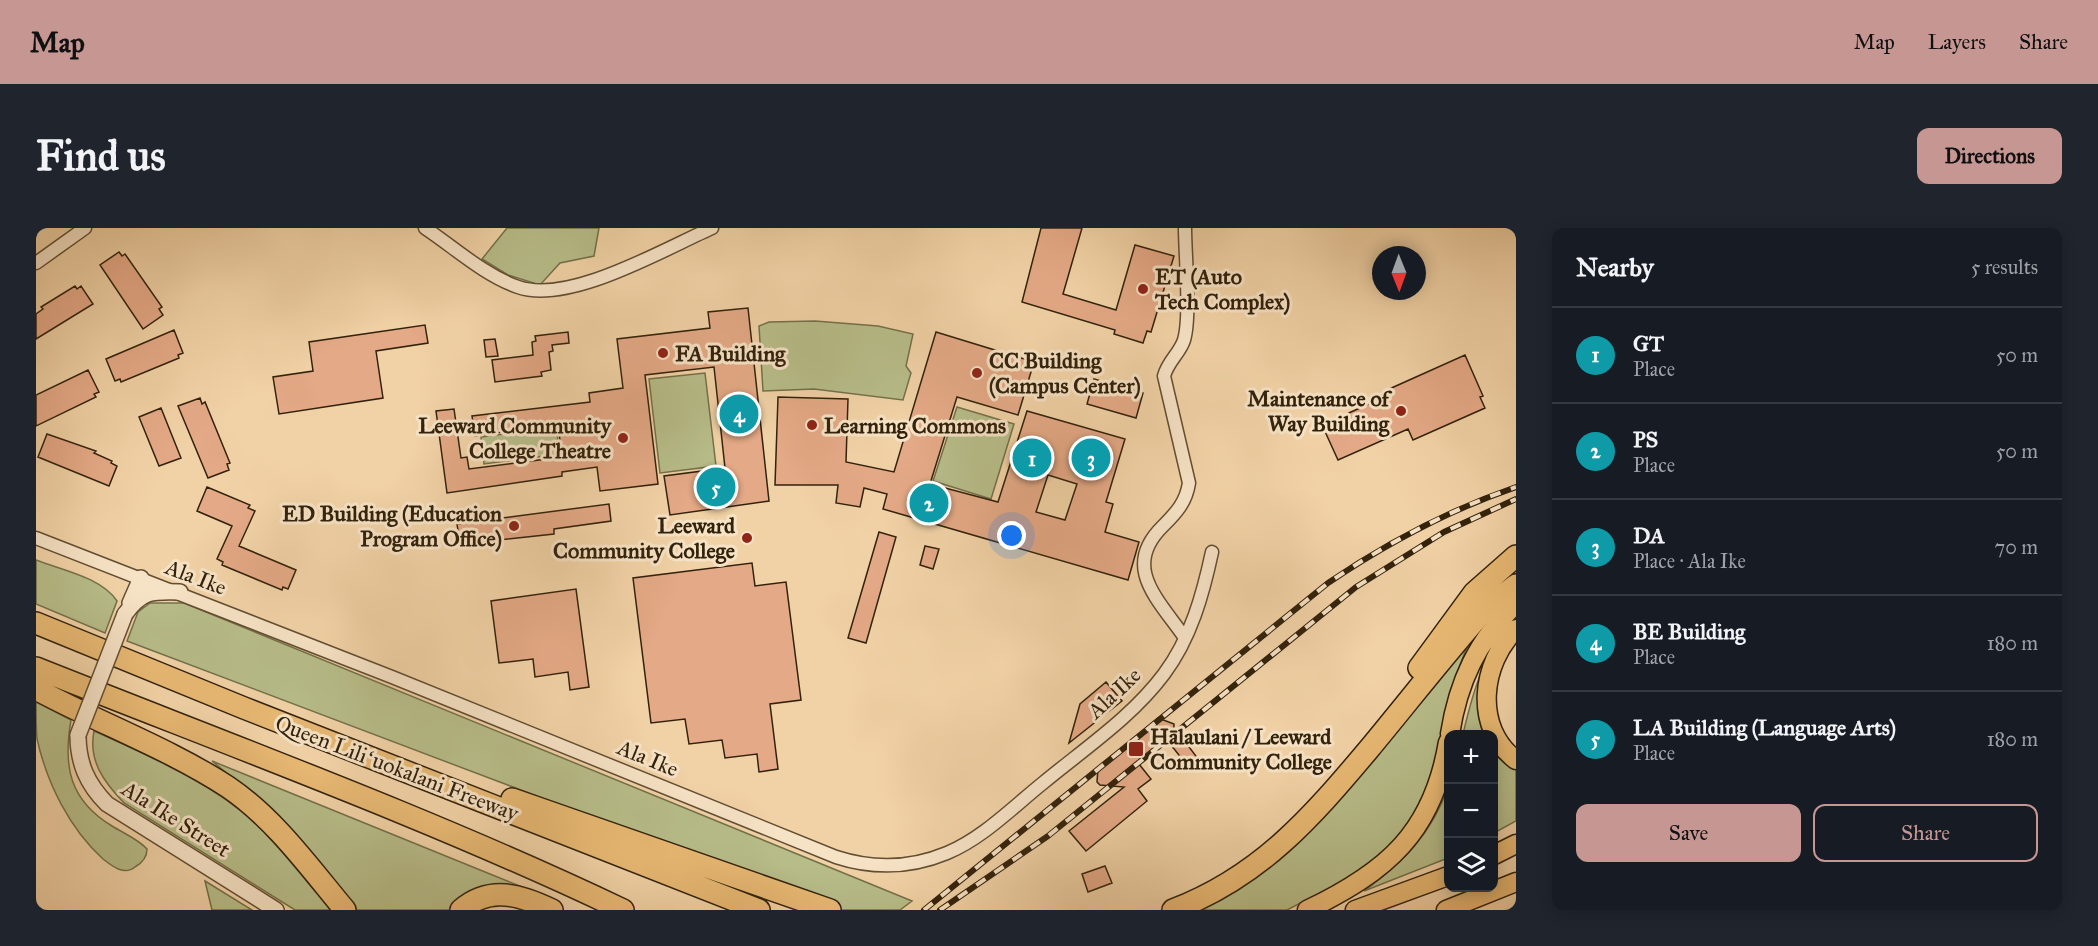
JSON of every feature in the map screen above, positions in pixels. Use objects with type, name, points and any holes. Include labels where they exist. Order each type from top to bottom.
[{"type":"highway","points":[[1331,794],[1456,616],[1474,593],[1516,555]]},
{"type":"highway","points":[[1173,910],[1222,886],[1256,864],[1300,829],[1480,615],[1516,585]]},
{"type":"highway","name":"Queen Liliʻuokalani Freeway","points":[[36,623],[244,708],[759,910]]},
{"type":"highway","name":"Queen Liliʻuokalani Freeway","points":[[36,668],[214,738],[513,861],[623,910]]},
{"type":"highway","points":[[36,688],[166,753],[228,788],[270,824],[345,910]]},
{"type":"highway","points":[[244,708],[688,858],[830,910]]},
{"type":"highway","points":[[513,861],[607,910]]},
{"type":"highway","points":[[461,910],[472,901],[494,894],[527,898],[552,910]]},
{"type":"main road","points":[[1451,730],[1468,666],[1490,632],[1516,604]]},
{"type":"main road","points":[[1516,629],[1492,662],[1486,692],[1487,707],[1496,735],[1516,760]]},
{"type":"main road","points":[[1307,910],[1348,890],[1374,873],[1405,845],[1431,806],[1444,759]]},
{"type":"main road","points":[[1498,853],[1516,844]]},
{"type":"main road","points":[[1498,882],[1516,873]]},
{"type":"main road","points":[[1355,910],[1444,878]]},
{"type":"main road","points":[[1446,910],[1516,882]]},
{"type":"main road","points":[[1436,910],[1476,892]]},
{"type":"street","points":[[36,262],[85,228]]},
{"type":"street","points":[[425,228],[500,279],[520,288],[547,292],[590,282],[712,228]]},
{"type":"street","points":[[1185,228],[1185,331],[1180,349],[1166,367],[1164,376],[1189,483],[1187,497],[1180,508],[1153,536],[1143,559],[1148,585],[1185,638]]},
{"type":"street","name":"Ala Ike","points":[[36,538],[180,592],[836,857],[855,863],[889,866],[918,862],[947,853],[988,828],[1138,704],[1165,672],[1185,638],[1197,611],[1212,552]]},
{"type":"street","name":"Ala Ike Street","points":[[141,578],[78,735],[78,753],[82,767],[97,794],[107,804],[276,910]]},
{"type":"street","points":[[125,614],[135,600],[145,594],[157,591],[180,592]]},
{"type":"green space","points":[[507,228],[599,228],[594,256],[560,263],[540,285],[508,275],[482,259]]},
{"type":"green space","points":[[815,321],[878,326],[913,334],[906,366],[911,373],[903,400],[814,389],[763,391],[759,326],[769,322]]},
{"type":"green space","points":[[705,373],[716,466],[660,473],[649,379]]},
{"type":"green space","points":[[957,407],[1014,424],[991,499],[933,481]]},
{"type":"green space","points":[[556,427],[560,454],[484,464],[481,437]]},
{"type":"green space","points":[[36,560],[91,580],[110,593],[117,601],[105,633],[36,604]]},
{"type":"green space","points":[[150,603],[184,603],[912,901],[900,910],[838,910],[127,641],[138,612]]},
{"type":"green space","points":[[1516,619],[1516,624],[1501,641],[1491,730],[1464,730],[1481,673],[1495,646]]},
{"type":"green space","points":[[1460,649],[1466,649],[1450,692],[1441,741],[1428,787],[1414,816],[1398,838],[1363,871],[1287,910],[1187,910],[1224,891]]},
{"type":"green space","points":[[36,702],[71,720],[69,767],[72,780],[86,805],[98,816],[147,849],[144,860],[131,870],[118,869],[103,859],[80,833],[61,804],[41,756],[37,739]]},
{"type":"green space","points":[[94,731],[187,775],[230,802],[269,836],[331,910],[295,910],[124,803],[99,770],[93,752]]},
{"type":"green space","points":[[1498,745],[1516,766],[1516,821],[1498,831]]},
{"type":"green space","points":[[212,761],[522,887],[493,889],[473,894],[464,898],[451,910],[357,910],[289,831]]},
{"type":"green space","points":[[1444,797],[1444,860],[1364,891],[1415,846],[1434,819]]},
{"type":"green space","points":[[205,881],[252,910],[212,910]]},
{"type":"building","name":"ET (Auto Tech Complex)","points":[[1041,228],[1082,228],[1063,294],[1116,310],[1135,245],[1174,256],[1151,332],[1147,331],[1143,343],[1114,334],[1115,330],[1022,302]]},
{"type":"building","points":[[119,252],[122,256],[125,254],[162,307],[159,309],[163,315],[143,329],[100,265]]},
{"type":"building","points":[[75,286],[77,289],[81,286],[93,304],[36,339],[36,314],[43,309],[41,307]]},
{"type":"building","points":[[748,308],[769,501],[670,515],[664,476],[725,468],[714,367],[645,375],[658,484],[600,491],[597,467],[562,472],[562,476],[447,493],[436,411],[454,409],[461,458],[467,457],[469,469],[562,457],[558,424],[475,436],[472,416],[590,402],[589,393],[623,388],[617,339],[710,328],[708,312]]},
{"type":"building","points":[[425,325],[428,343],[376,351],[383,398],[279,414],[273,377],[313,371],[309,342]]},
{"type":"building","points":[[174,330],[183,353],[178,355],[179,358],[121,382],[120,379],[115,381],[106,359]]},
{"type":"building","points":[[568,332],[569,343],[552,345],[553,351],[549,352],[551,370],[541,372],[542,376],[495,382],[492,360],[533,355],[532,342],[536,341],[535,336]]},
{"type":"building","points":[[936,332],[1034,362],[1018,415],[957,397],[930,484],[998,502],[1027,411],[1125,439],[1106,502],[1113,504],[1105,532],[1139,542],[1128,580],[883,509],[887,494],[864,488],[860,507],[836,503],[838,485],[775,485],[778,397],[848,399],[846,462],[894,472]],"holes":[[[1048,475],[1077,484],[1065,520],[1036,512]]]},
{"type":"building","points":[[495,339],[498,356],[486,357],[484,340]]},
{"type":"building","name":"Maintenance of Way Building","points":[[1465,355],[1483,396],[1480,397],[1485,408],[1413,440],[1408,429],[1338,460],[1322,425],[1389,395],[1387,390]]},
{"type":"building","points":[[88,370],[99,392],[94,394],[96,397],[36,426],[36,395]]},
{"type":"building","points":[[1094,379],[1143,393],[1136,418],[1087,404]]},
{"type":"building","points":[[200,398],[202,404],[205,402],[230,463],[227,464],[229,470],[208,478],[178,406]]},
{"type":"building","points":[[161,408],[181,458],[159,466],[139,417]]},
{"type":"building","points":[[47,434],[96,451],[94,453],[112,461],[111,463],[117,466],[109,486],[38,457]]},
{"type":"building","points":[[207,487],[250,505],[248,508],[255,511],[239,546],[296,570],[288,589],[283,587],[282,590],[222,565],[223,562],[217,559],[232,526],[197,511]]},
{"type":"building","name":"ED Building (Education Program Office)","points":[[609,504],[611,521],[554,529],[554,534],[460,544],[457,524]]},
{"type":"building","points":[[879,532],[896,537],[866,643],[848,638]]},
{"type":"building","points":[[925,546],[939,549],[933,569],[920,565]]},
{"type":"building","points":[[752,563],[755,586],[786,582],[801,700],[770,704],[778,769],[759,772],[757,754],[725,758],[722,740],[689,744],[685,719],[651,723],[633,578]]},
{"type":"building","points":[[576,589],[589,687],[570,690],[568,672],[535,677],[533,659],[499,663],[491,601]]},
{"type":"building","points":[[1106,682],[1122,701],[1069,743],[1080,704]]},
{"type":"building","points":[[1158,718],[1174,724],[1173,747],[1183,739],[1199,760],[1189,768],[1168,741],[1139,764],[1151,779],[1138,789],[1147,801],[1086,851],[1069,831],[1124,787],[1100,785],[1097,782],[1098,768]]},
{"type":"building","points":[[1105,866],[1112,883],[1088,892],[1082,874]]},
{"type":"railway","points":[[924,910],[1328,583],[1373,554],[1419,529],[1467,506],[1516,487]]},
{"type":"railway","points":[[940,910],[1048,836],[1356,587],[1444,532],[1516,499]]},
{"type":"place","name":"ET (Auto Tech Complex)","points":[[1143,289]]},
{"type":"place","name":"FA Building","points":[[663,353]]},
{"type":"place","name":"CC Building (Campus Center)","points":[[977,373]]},
{"type":"place","name":"Maintenance of Way Building","points":[[1401,411]]},
{"type":"place","name":"BE Building","points":[[739,414]]},
{"type":"place","name":"Learning Commons","points":[[812,425]]},
{"type":"place","name":"Leeward Community College Theatre","points":[[623,438]]},
{"type":"place","name":"GT","points":[[1032,458]]},
{"type":"place","name":"DA","points":[[1091,458]]},
{"type":"place","name":"LA Building (Language Arts)","points":[[716,487]]},
{"type":"place","name":"PS","points":[[929,503]]},
{"type":"place","name":"ED Building (Education Program Office)","points":[[514,526]]},
{"type":"place","name":"Leeward Community College","points":[[747,538]]},
{"type":"place","name":"Hālaulani / Leeward Community College","points":[[1136,749]]}]
